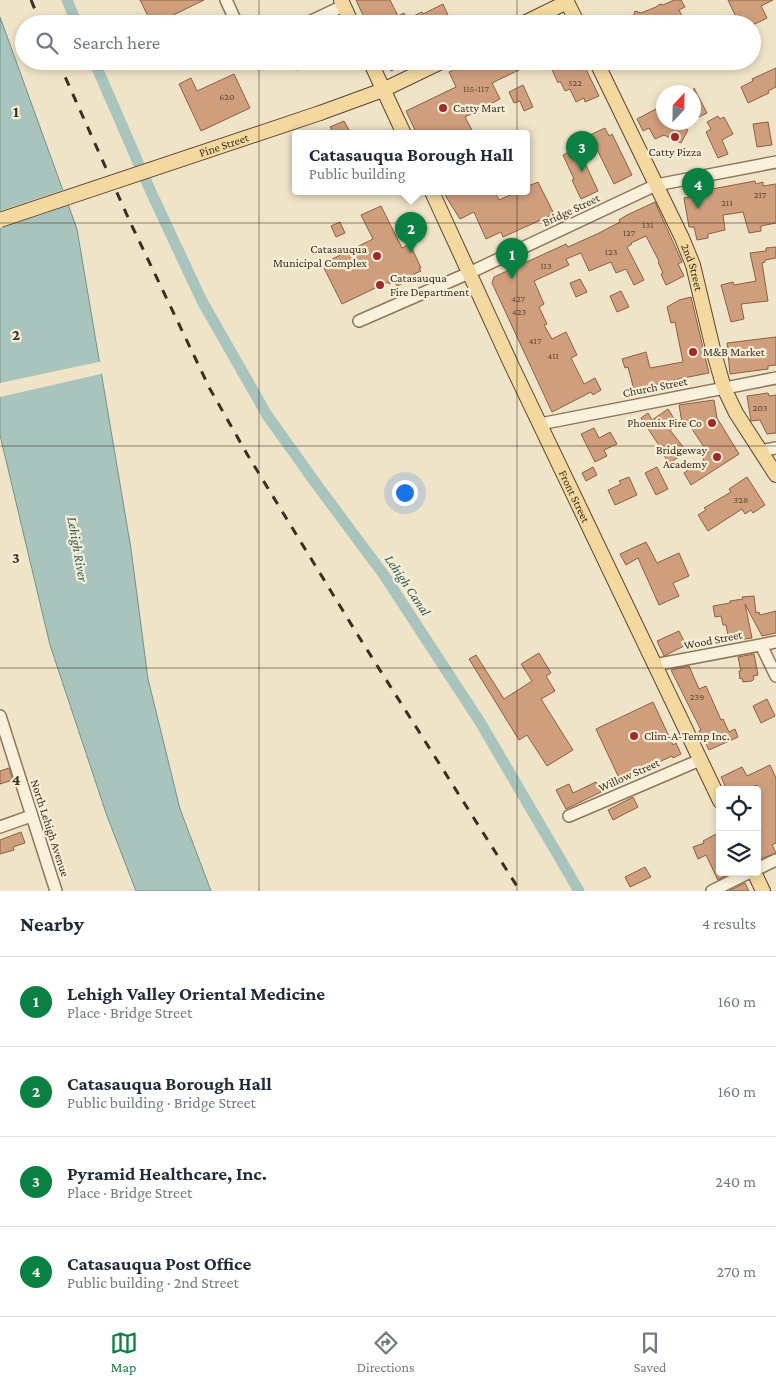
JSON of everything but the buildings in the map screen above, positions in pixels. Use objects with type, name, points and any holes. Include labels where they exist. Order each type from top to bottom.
[{"type":"main road","points":[[540,15],[569,1],[574,15]]},
{"type":"main road","points":[[342,3],[348,15]]},
{"type":"main road","points":[[374,70],[402,130]]},
{"type":"main road","name":"Pine Street","points":[[0,220],[320,113],[383,90],[425,70]]},
{"type":"main road","name":"2nd Street","points":[[600,70],[682,238],[693,265],[724,388],[736,413],[776,475]]},
{"type":"main road","name":"Front Street","points":[[433,195],[716,793]]},
{"type":"main road","points":[[756,876],[763,891]]},
{"type":"street","points":[[226,0],[233,15]]},
{"type":"street","points":[[321,15],[342,3]]},
{"type":"street","name":"Bridge Street","points":[[359,321],[469,273],[656,185],[776,162]]},
{"type":"street","name":"Church Street","points":[[540,424],[776,378]]},
{"type":"street","points":[[760,451],[776,448]]},
{"type":"street","name":"Wood Street","points":[[654,665],[776,642]]},
{"type":"street","points":[[761,645],[776,676]]},
{"type":"street","name":"North Lehigh Avenue","points":[[0,716],[56,891]]},
{"type":"street","name":"Willow Street","points":[[569,816],[700,760]]},
{"type":"street","points":[[0,827],[31,816]]},
{"type":"street","points":[[761,866],[776,860]]},
{"type":"street","points":[[712,891],[742,876]]},
{"type":"water","name":"Lehigh River","points":[[0,17],[15,58],[15,70],[19,70],[77,229],[131,549],[148,679],[180,809],[211,891],[136,891],[107,816],[50,645],[0,435]]},
{"type":"pier","points":[[66,189],[71,204],[0,228],[0,211]]},
{"type":"pier","points":[[103,361],[105,373],[0,397],[0,383]]},
{"type":"waterway","points":[[67,0],[73,15]]},
{"type":"waterway","name":"Lehigh Canal","points":[[98,70],[151,192],[202,301],[267,415],[384,575],[480,722],[579,891]]},
{"type":"railway","points":[[31,0],[37,15]]},
{"type":"railway","points":[[62,70],[131,224],[210,389],[247,454],[359,637],[520,891]]},
{"type":"place","name":"Catty Mart","points":[[443,108]]},
{"type":"place","name":"Catty Pizza","points":[[675,137]]},
{"type":"place","name":"Pyramid Healthcare, Inc.","points":[[582,172]]},
{"type":"place","name":"Catasauqua Post Office","points":[[698,209]]},
{"type":"place","name":"Catasauqua Borough Hall","points":[[411,253]]},
{"type":"place","name":"Catasauqua Municipal Complex","points":[[377,256]]},
{"type":"place","name":"Lehigh Valley Oriental Medicine","points":[[512,279]]},
{"type":"place","name":"Catasauqua Fire Department","points":[[380,285]]},
{"type":"place","name":"M&B Market","points":[[693,352]]},
{"type":"place","name":"Phoenix Fire Co","points":[[712,423]]},
{"type":"place","name":"Bridgeway Academy","points":[[717,457]]},
{"type":"place","name":"Clim-A-Temp Inc.","points":[[634,736]]}]
